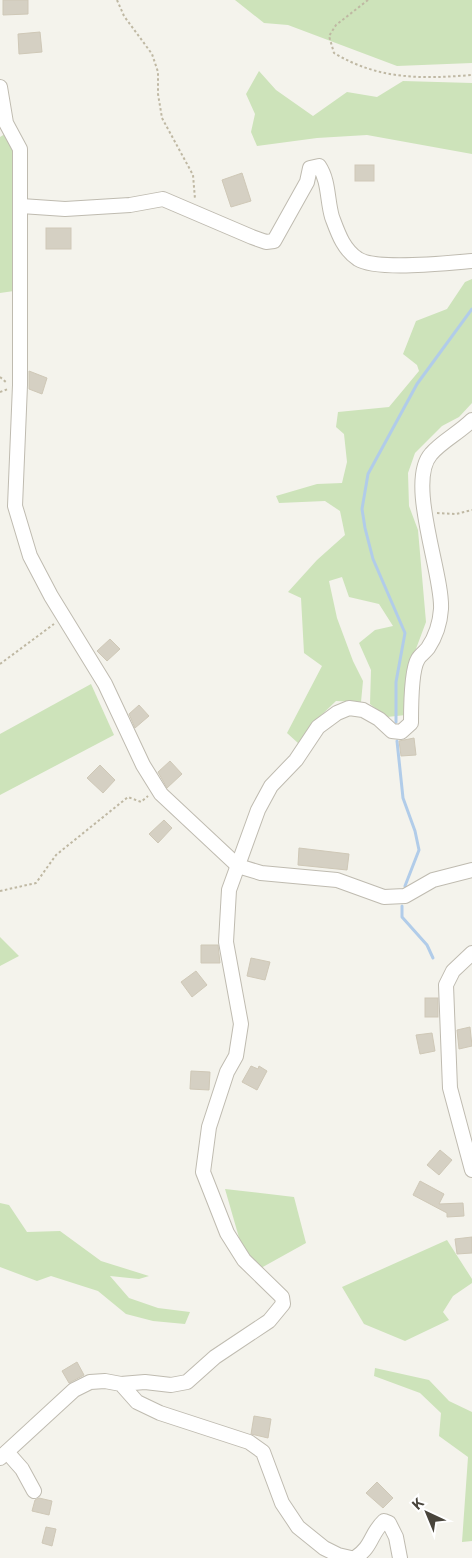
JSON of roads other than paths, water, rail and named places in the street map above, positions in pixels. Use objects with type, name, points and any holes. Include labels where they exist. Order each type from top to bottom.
[{"type":"street","points":[[0,87],[6,123],[20,149],[20,385],[15,506],[30,556],[105,684],[143,765],[161,794],[238,866],[261,874],[337,880],[384,897],[405,896],[433,880],[472,870]]},
{"type":"street","points":[[21,206],[66,209],[130,205],[163,200],[252,237],[266,242],[274,241],[307,182],[310,168],[320,166],[325,175],[329,207],[340,240],[359,259],[378,264],[416,265],[472,261]]},
{"type":"street","points":[[34,1491],[22,1468],[4,1455],[74,1390],[90,1382],[105,1381],[121,1384],[145,1382],[172,1385],[187,1382],[215,1356],[269,1321],[283,1304],[282,1297],[244,1260],[227,1233],[203,1172],[209,1127],[227,1072],[236,1056],[240,1038],[239,1002],[226,942],[229,890],[258,810],[271,786],[296,760],[318,728],[337,713],[349,708],[363,710],[379,719],[392,731],[401,732],[410,723],[413,673],[418,660],[434,638],[439,626],[441,609],[441,587],[426,530],[424,466],[430,454],[472,420]]},
{"type":"street","points":[[472,953],[453,971],[446,985],[450,1088],[472,1170]]},
{"type":"street","points":[[121,1384],[137,1402],[190,1424],[228,1434],[263,1452],[282,1503],[298,1527],[324,1548],[338,1555],[351,1558]]},
{"type":"street","points":[[354,1558],[366,1550],[376,1528],[384,1521],[389,1523],[396,1537],[400,1558]]},
{"type":"waterway","points":[[396,722],[396,682],[405,633],[373,559],[365,528],[362,509],[368,474],[417,384],[472,309]]},
{"type":"waterway","points":[[397,741],[403,798],[415,831],[419,850],[405,886]]},
{"type":"waterway","points":[[402,906],[402,917],[427,945],[433,958]]}]
